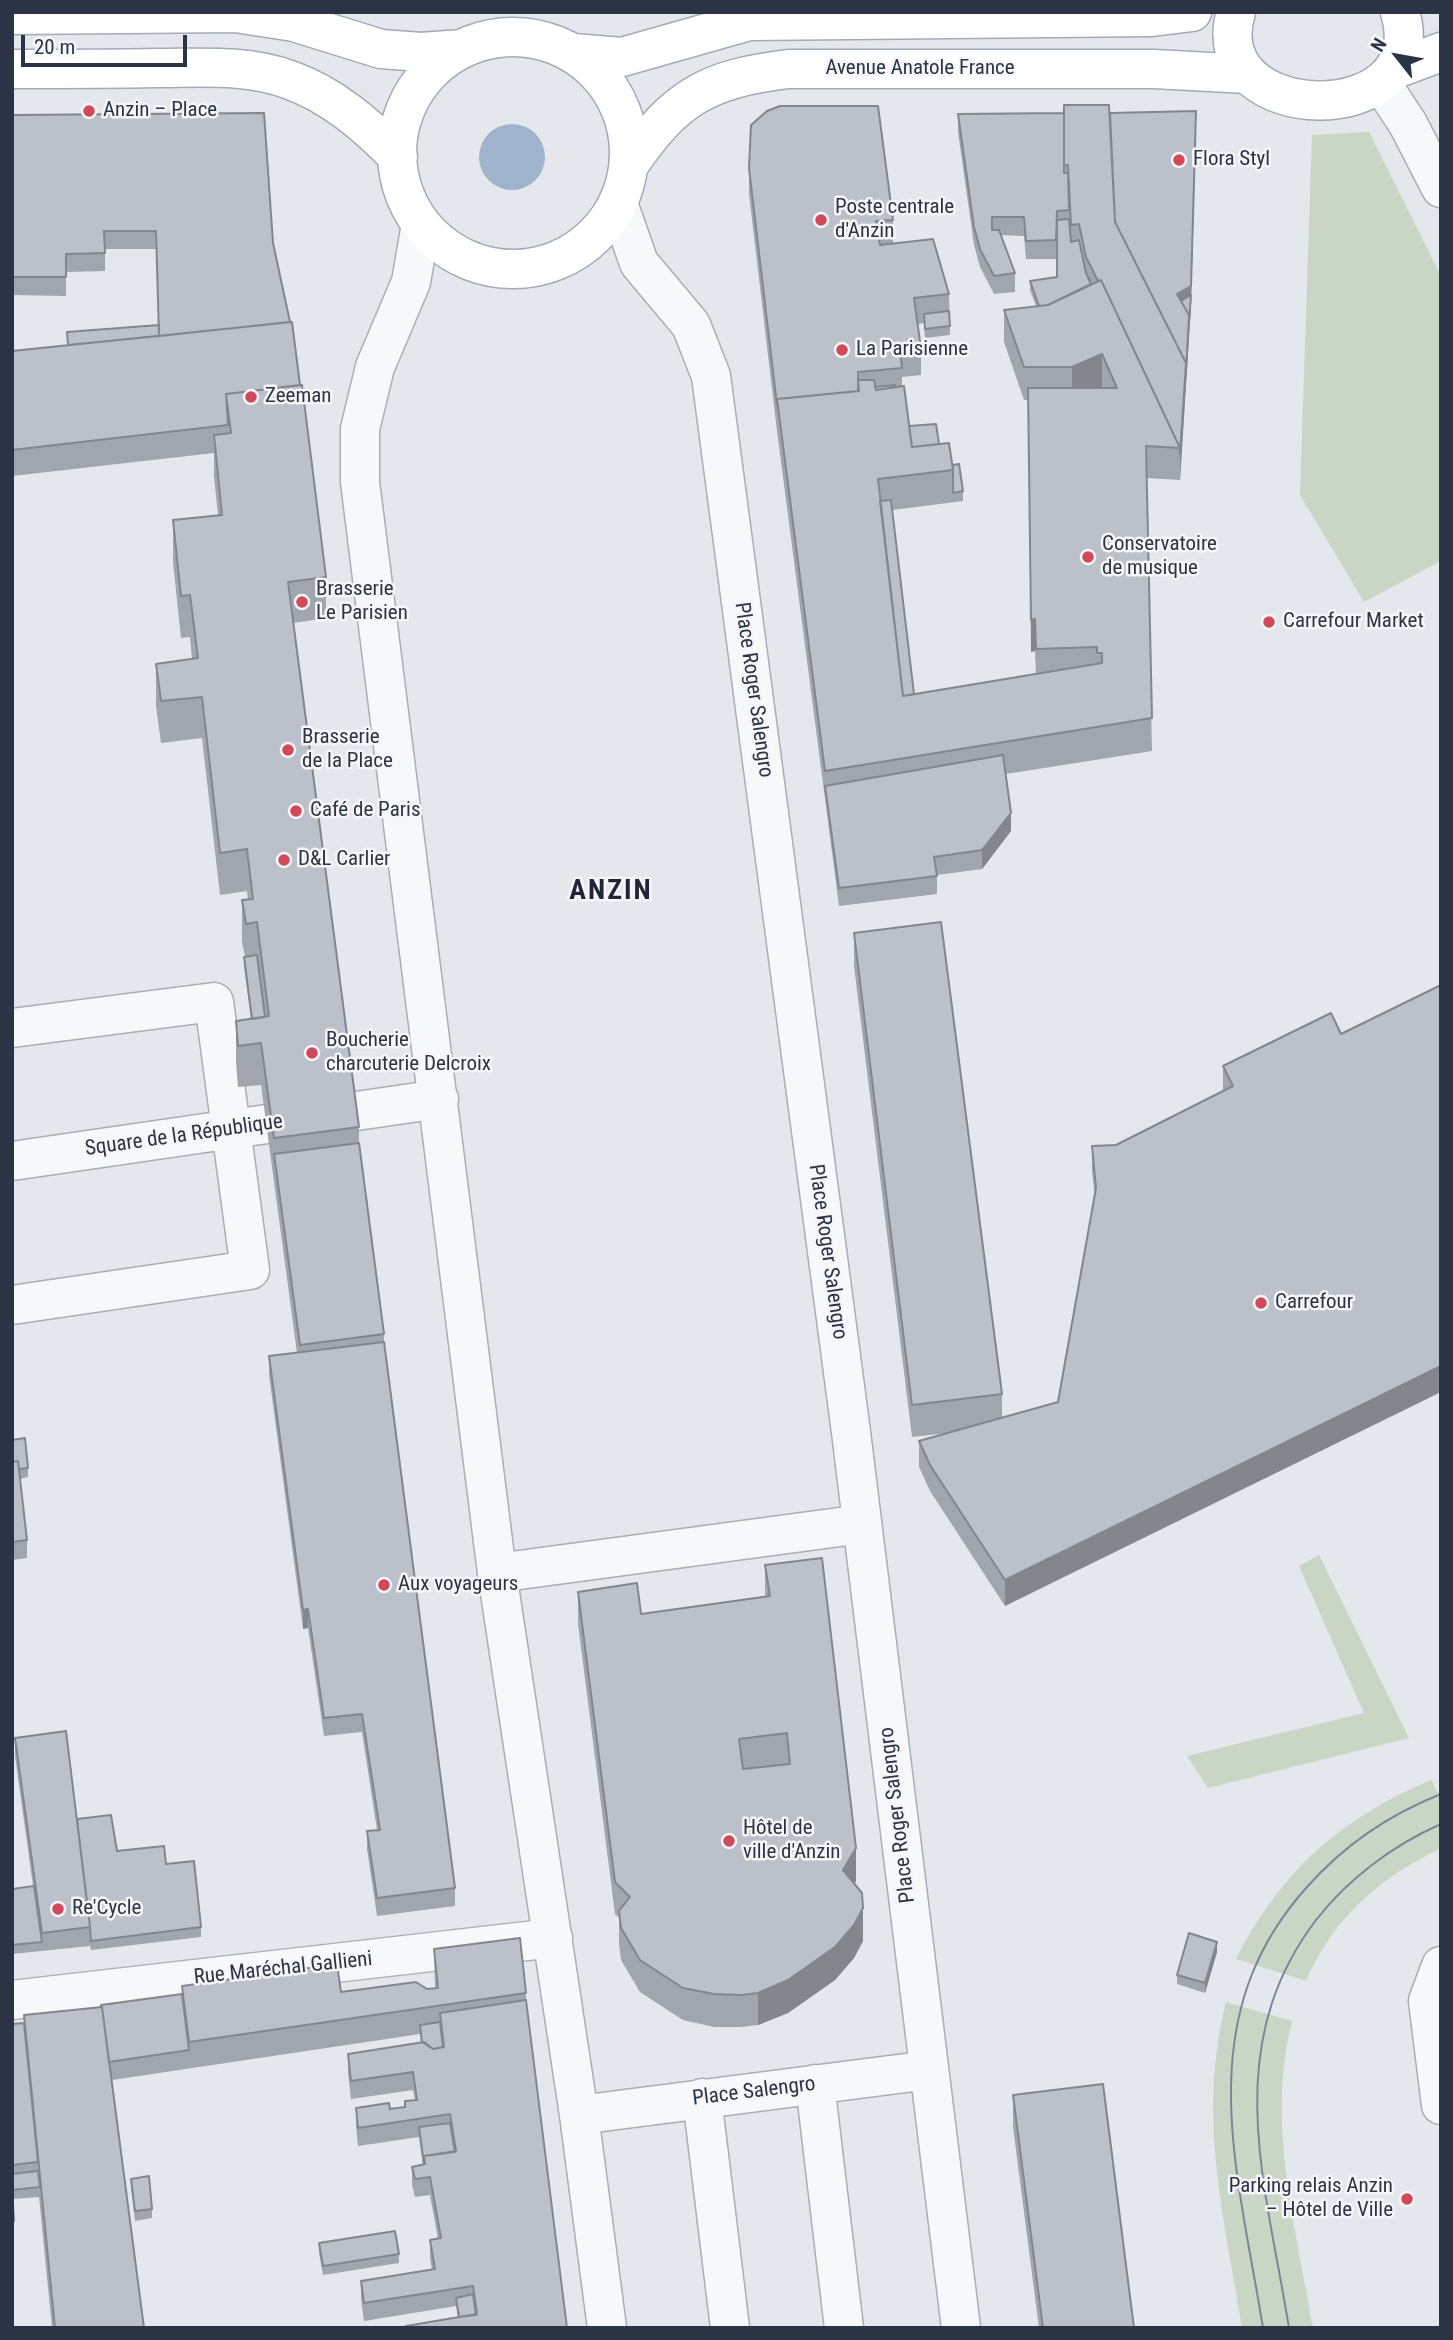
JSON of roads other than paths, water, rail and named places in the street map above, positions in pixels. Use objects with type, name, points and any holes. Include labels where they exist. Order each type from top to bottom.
[{"type":"main road","points":[[573,53],[622,57],[664,48],[749,21],[1079,15],[1152,17],[1192,12]]},
{"type":"main road","points":[[1236,12],[1233,42],[1238,59],[1247,74],[1267,91],[1293,98],[1350,98],[1441,52]]},
{"type":"main road","points":[[1387,77],[1402,46],[1400,12]]},
{"type":"main road","points":[[12,15],[236,13],[295,22],[381,49],[421,52],[462,49],[509,36],[543,40],[573,53],[599,74],[617,101],[628,132],[629,165],[618,203],[602,228],[581,248],[554,262],[525,269],[495,268],[468,260],[442,245],[421,224],[402,186],[398,157],[401,124],[413,94],[434,68],[462,49]]},
{"type":"main road","points":[[12,69],[219,68],[265,72],[291,80],[335,104],[358,119],[398,157]]},
{"type":"main road","name":"Avenue Anatole France","points":[[629,165],[650,134],[673,109],[740,75],[788,69],[1154,69],[1247,74]]},
{"type":"street","points":[[1387,77],[1441,188]]},
{"type":"street","name":"Place Roger Salengro","points":[[618,203],[639,263],[691,325],[710,376],[862,1524],[961,2328]]},
{"type":"street","points":[[421,224],[411,282],[375,367],[360,429],[358,455],[498,1573],[579,2115],[607,2328]]},
{"type":"street","points":[[12,1028],[214,1002],[250,1270],[12,1305]]},
{"type":"street","name":"Square de la République","points":[[12,1161],[439,1099]]},
{"type":"street","points":[[498,1573],[862,1524]]},
{"type":"street","name":"Rue Maréchal Gallieni","points":[[12,2000],[553,1938]]},
{"type":"street","points":[[1441,1966],[1428,2001],[1441,2105]]},
{"type":"street","name":"Place Salengro","points":[[579,2115],[929,2070]]},
{"type":"street","points":[[815,2084],[845,2328]]},
{"type":"street","points":[[702,2098],[730,2328]]},
{"type":"water","points":[[506,124],[518,124],[530,129],[540,139],[545,157],[543,170],[530,185],[518,190],[506,190],[494,185],[484,175],[479,163],[479,151],[484,139],[494,129]]},
{"type":"tram line","points":[[1263,2328],[1235,2154],[1231,2098],[1234,2043],[1246,1990],[1270,1937],[1321,1872],[1368,1832],[1403,1811],[1441,1794]]},
{"type":"tram line","points":[[1289,2328],[1262,2169],[1258,2118],[1259,2067],[1268,2018],[1286,1968],[1316,1920],[1329,1905],[1372,1864],[1423,1832],[1441,1824]]},
{"type":"place","name":"Anzin – Place","points":[[89,111]]},
{"type":"place","name":"Flora Styl","points":[[1179,160]]},
{"type":"place","name":"Poste centrale d'Anzin","points":[[821,220]]},
{"type":"place","name":"La Parisienne","points":[[842,350]]},
{"type":"place","name":"Zeeman","points":[[251,397]]},
{"type":"place","name":"Conservatoire de musique","points":[[1088,557]]},
{"type":"place","name":"Brasserie Le Parisien","points":[[302,602]]},
{"type":"place","name":"Carrefour Market","points":[[1269,622]]},
{"type":"place","name":"Brasserie de la Place","points":[[288,750]]},
{"type":"place","name":"Café de Paris","points":[[296,811]]},
{"type":"place","name":"D&L Carlier","points":[[284,860]]},
{"type":"place","name":"Boucherie charcuterie Delcroix","points":[[312,1053]]},
{"type":"place","name":"Carrefour","points":[[1261,1303]]},
{"type":"place","name":"Aux voyageurs","points":[[384,1585]]},
{"type":"place","name":"Hôtel de ville d'Anzin","points":[[729,1841]]},
{"type":"place","name":"Re'Cycle","points":[[58,1909]]},
{"type":"place","name":"Parking relais Anzin – Hôtel de Ville","points":[[1407,2199]]},
{"type":"district","name":"ANZIN","points":[[611,892]]}]
